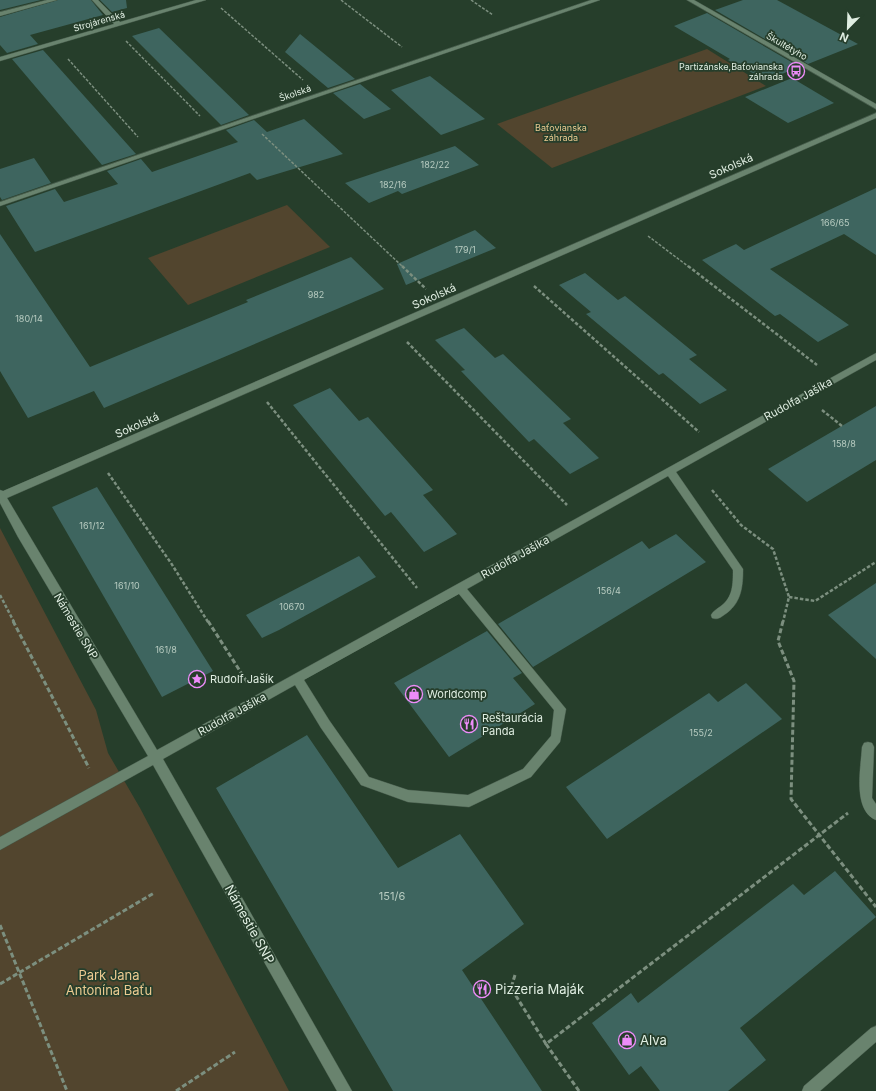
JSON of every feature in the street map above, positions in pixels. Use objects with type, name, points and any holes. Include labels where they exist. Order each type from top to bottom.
[{"type":"street","points":[[0,14],[54,0]]},
{"type":"street","points":[[95,0],[115,26]]},
{"type":"street","name":"Strojárenská","points":[[0,59],[203,0]]},
{"type":"street","name":"Školská","points":[[0,204],[597,0]]},
{"type":"street","name":"Škultétyho","points":[[690,0],[876,107]]},
{"type":"street","name":"Sokolská","points":[[1,495],[876,115]]},
{"type":"street","name":"Rudolfa Jašíka","points":[[154,757],[876,356]]},
{"type":"street","points":[[670,471],[738,569],[738,588],[735,599],[725,610],[716,615]]},
{"type":"street","name":"Námestie SNP","points":[[1,495],[22,534],[184,806],[345,1091]]},
{"type":"street","points":[[297,678],[365,781],[408,796],[469,801],[527,773],[556,738],[560,709],[460,588]]},
{"type":"street","points":[[868,747],[866,800],[876,814]]},
{"type":"street","points":[[0,844],[141,766],[154,757]]},
{"type":"street","points":[[809,1091],[876,1033]]},
{"type":"path","points":[[341,0],[420,60]]},
{"type":"path","points":[[217,5],[320,94]]},
{"type":"path","points":[[115,26],[215,130]]},
{"type":"path","points":[[54,43],[152,152]]},
{"type":"path","points":[[247,119],[442,304]]},
{"type":"path","points":[[630,222],[835,379]]},
{"type":"path","points":[[517,272],[715,446]]},
{"type":"path","points":[[392,326],[582,520]]},
{"type":"path","points":[[254,386],[430,604]]},
{"type":"path","points":[[821,409],[842,426]]},
{"type":"path","points":[[96,455],[171,563],[258,699]]},
{"type":"path","points":[[709,487],[741,526],[773,549],[789,597],[778,641],[794,681],[791,799],[876,907]]},
{"type":"path","points":[[789,597],[815,601],[876,562]]},
{"type":"path","points":[[0,595],[90,769]]},
{"type":"path","points":[[546,1044],[818,835],[866,800]]},
{"type":"path","points":[[0,984],[154,893]]},
{"type":"path","points":[[0,925],[67,1091]]},
{"type":"path","points":[[516,975],[512,988],[546,1044],[579,1091]]},
{"type":"path","points":[[176,1091],[235,1052]]},
{"type":"green space","name":"Baťovianska záhrada","points":[[707,49],[766,86],[552,168],[497,124]]},
{"type":"green space","points":[[287,205],[330,247],[188,305],[148,258]]},
{"type":"green space","name":"Park Jana Antonína Baťu","points":[[0,528],[96,710],[108,753],[140,808],[289,1091],[0,1091]]},
{"type":"building","points":[[0,0],[41,0],[0,10]]},
{"type":"building","points":[[58,0],[91,0],[103,15],[30,35],[38,44],[7,53],[0,45],[0,17]]},
{"type":"building","points":[[100,0],[126,0],[127,8],[112,12]]},
{"type":"building","points":[[743,0],[777,0],[858,44],[808,64],[715,10]]},
{"type":"building","points":[[707,13],[800,67],[766,80],[728,60],[730,59],[674,26]]},
{"type":"building","points":[[159,28],[249,115],[221,125],[132,36]]},
{"type":"building","points":[[300,34],[355,79],[328,88],[285,52]]},
{"type":"building","points":[[43,50],[136,154],[102,165],[12,59]]},
{"type":"building","points":[[430,76],[485,119],[441,135],[391,90]]},
{"type":"building","points":[[792,78],[834,103],[788,123],[745,97]]},
{"type":"building","points":[[360,84],[391,109],[364,119],[333,93]]},
{"type":"building","points":[[304,119],[343,154],[257,180],[250,173],[35,252],[6,206],[55,189],[64,202],[118,184],[107,171],[141,159],[152,172],[238,142],[226,130],[254,120],[267,132]]},
{"type":"building","points":[[455,146],[479,165],[402,194],[398,191],[369,203],[345,183]]},
{"type":"building","points":[[34,158],[51,183],[2,200],[0,197],[0,169]]},
{"type":"building","points":[[876,188],[876,255],[844,234],[770,269],[849,325],[818,342],[780,314],[775,316],[702,260],[736,244],[744,250]]},
{"type":"building","points":[[475,230],[496,248],[406,285],[397,264]]},
{"type":"building","points":[[0,234],[90,367],[248,302],[246,300],[351,257],[384,289],[104,408],[94,391],[28,418],[0,371]]},
{"type":"building","points":[[585,273],[618,300],[625,296],[697,355],[689,359],[727,390],[700,404],[663,373],[659,375],[586,314],[591,312],[559,285]]},
{"type":"building","points":[[464,328],[495,358],[503,354],[571,419],[563,423],[599,458],[570,474],[534,439],[529,442],[461,371],[465,370],[435,340]]},
{"type":"building","points":[[330,388],[359,421],[368,417],[433,490],[423,495],[457,534],[424,552],[391,512],[385,516],[293,405]]},
{"type":"building","points":[[876,406],[876,460],[807,502],[768,469]]},
{"type":"building","points":[[97,487],[213,671],[162,697],[52,507]]},
{"type":"building","points":[[676,534],[706,562],[533,667],[498,624],[642,541],[649,549]]},
{"type":"building","points":[[359,556],[376,577],[279,630],[262,638],[246,615]]},
{"type":"building","points":[[876,583],[876,659],[828,615]]},
{"type":"building","points":[[487,631],[522,673],[513,678],[535,704],[449,757],[394,683]]},
{"type":"building","points":[[746,683],[782,719],[607,839],[566,787],[709,693],[718,702]]},
{"type":"building","points":[[307,735],[398,868],[460,834],[524,924],[462,970],[542,1091],[393,1091],[216,788]]},
{"type":"building","points":[[835,871],[876,917],[740,1028],[766,1060],[728,1091],[660,1091],[641,1066],[629,1075],[592,1023],[631,993],[638,1003],[793,884],[804,895]]},
{"type":"place","name":"Partizánske,Baťovianska záhrada","points":[[796,71]]},
{"type":"place","name":"Rudolf Jašík","points":[[197,679]]},
{"type":"place","name":"Worldcomp","points":[[414,694]]},
{"type":"place","name":"Reštaurácia Panda","points":[[469,724]]},
{"type":"place","name":"Pizzeria Maják","points":[[482,989]]},
{"type":"place","name":"Alva","points":[[627,1040]]}]
